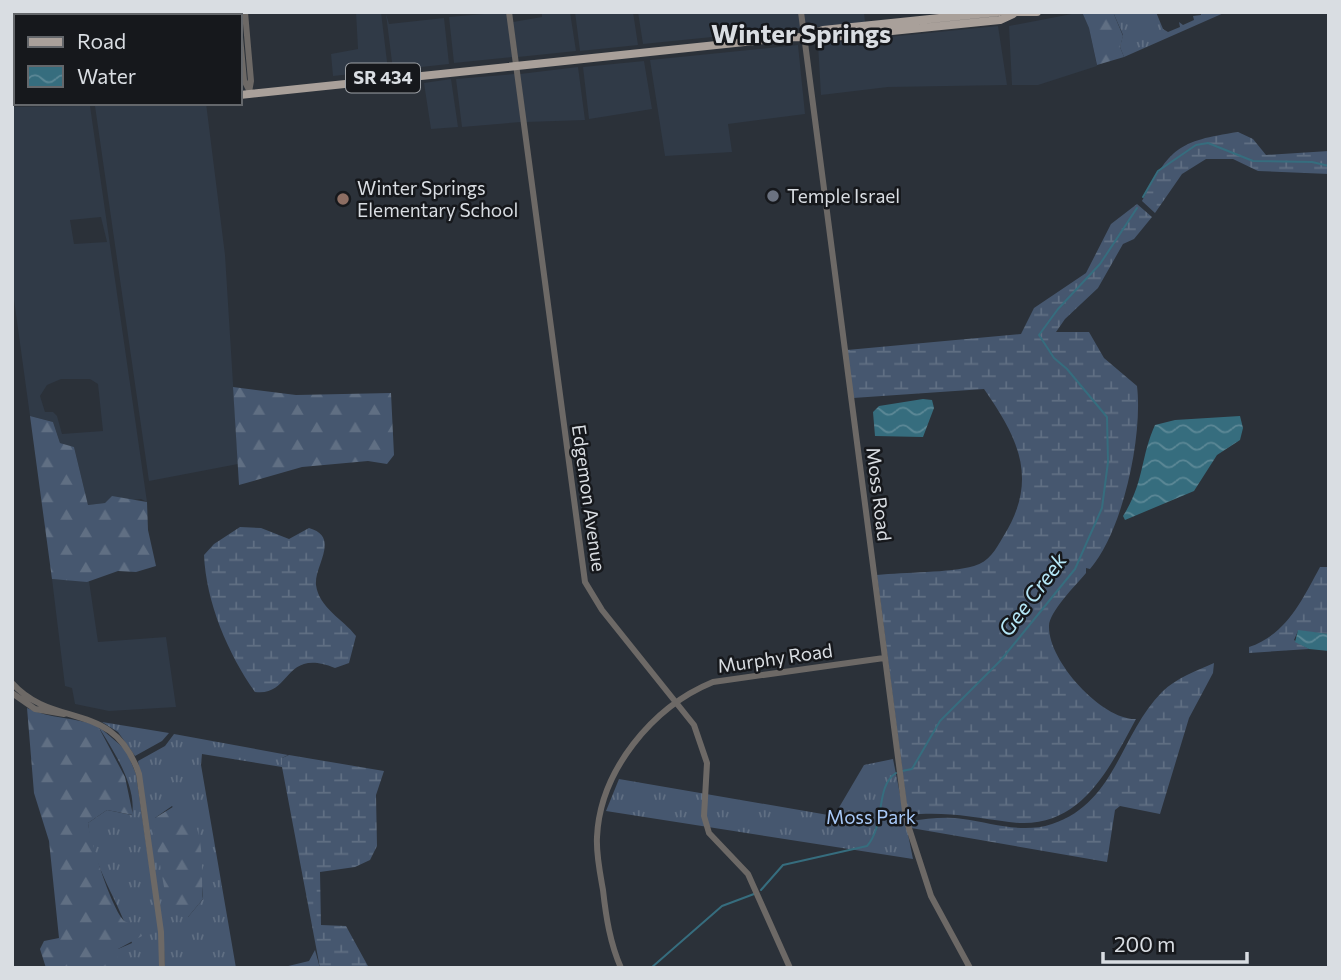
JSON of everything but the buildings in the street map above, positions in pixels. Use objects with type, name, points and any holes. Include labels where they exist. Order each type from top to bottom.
[{"type":"main road","name":"SR 434","points":[[804,36],[823,30],[998,12]]},
{"type":"main road","name":"SR 434","points":[[242,92],[804,36],[823,38],[1006,19],[1009,13],[1037,12]]},
{"type":"main road","points":[[972,23],[980,14]]},
{"type":"street","points":[[245,12],[250,92]]},
{"type":"street","name":"Edgemon Avenue","points":[[509,12],[581,568],[593,598],[694,724],[705,752],[708,776],[704,816],[709,833],[748,874],[790,968]]},
{"type":"street","name":"Moss Road","points":[[801,12],[906,819],[922,873],[940,915],[970,968]]},
{"type":"street","points":[[242,58],[244,80],[250,92]]},
{"type":"street","name":"Murphy Road","points":[[621,968],[611,943],[598,851],[601,807],[632,745],[702,686],[723,680],[884,658]]},
{"type":"street","points":[[12,683],[23,694],[65,713],[100,723],[116,734],[133,758],[139,774],[161,932],[162,968]]},
{"type":"street","points":[[12,693],[35,709],[52,714],[65,713]]},
{"type":"shaded area","points":[[356,12],[381,12],[388,70],[333,76],[331,54],[358,49]]},
{"type":"shaded area","points":[[507,12],[513,57],[454,63],[449,17]]},
{"type":"shaded area","points":[[542,12],[570,12],[576,51],[518,57],[513,22],[542,17]]},
{"type":"shaded area","points":[[575,12],[633,12],[638,45],[580,51]]},
{"type":"shaded area","points":[[638,12],[799,12],[801,28],[643,44]]},
{"type":"shaded area","points":[[804,12],[864,12],[865,22],[805,28]]},
{"type":"shaded area","points":[[1082,12],[1089,28],[1097,66],[1038,85],[1012,85],[1009,26]]},
{"type":"shaded area","points":[[386,14],[389,24],[444,18],[449,64],[393,70]]},
{"type":"shaded area","points":[[998,26],[1007,85],[888,87],[821,95],[818,44]]},
{"type":"shaded area","points":[[798,45],[805,114],[728,124],[732,152],[665,156],[650,60]]},
{"type":"shaded area","points":[[644,61],[652,109],[589,119],[583,67]]},
{"type":"shaded area","points":[[578,67],[585,120],[526,122],[520,74]]},
{"type":"shaded area","points":[[515,74],[521,122],[462,127],[456,79]]},
{"type":"shaded area","points":[[451,79],[458,127],[431,129],[424,83]]},
{"type":"shaded area","points":[[206,105],[225,255],[238,464],[149,481],[95,106]]},
{"type":"shaded area","points":[[90,106],[147,502],[141,499],[88,505],[74,447],[60,443],[53,422],[30,416],[12,285],[12,107]],"holes":[[[101,217],[107,242],[74,244],[70,220]],[[61,379],[90,379],[98,384],[103,431],[62,434],[57,416],[53,412],[45,412],[40,396],[47,385]]]},
{"type":"shaded area","points":[[52,579],[89,581],[98,642],[166,637],[176,707],[109,711],[75,704],[72,688],[65,686]]},
{"type":"green space","points":[[12,12],[186,12],[14,14],[12,40]]},
{"type":"green space","points":[[1082,12],[1113,12],[1123,36],[1120,47],[1124,57],[1097,65],[1089,28]]},
{"type":"green space","points":[[1113,12],[1156,12],[1163,29],[1168,32],[1180,27],[1179,22],[1183,25],[1194,20],[1193,16],[1201,15],[1201,12],[1226,12],[1124,57],[1120,47],[1123,35]]},
{"type":"green space","points":[[1238,132],[1253,139],[1266,155],[1329,151],[1329,174],[1258,171],[1233,159],[1206,159],[1182,174],[1155,213],[1142,201],[1160,169],[1178,150],[1202,139]]},
{"type":"green space","points":[[1137,204],[1152,217],[1134,239],[1123,244],[1098,288],[1065,319],[1056,332],[1089,332],[1104,358],[1137,386],[1138,407],[1128,482],[1112,531],[1090,569],[1086,568],[1086,573],[1058,606],[1049,626],[1057,655],[1079,686],[1108,710],[1122,717],[1136,719],[1102,777],[1088,794],[1073,808],[1054,817],[1033,823],[946,814],[908,815],[877,575],[964,568],[988,558],[998,546],[1014,516],[1020,497],[1020,460],[1007,425],[984,389],[853,398],[847,350],[1021,334],[1034,308],[1086,273],[1111,224]]},
{"type":"green space","points":[[233,387],[296,395],[391,393],[394,455],[387,464],[368,461],[302,467],[239,485]]},
{"type":"green space","points":[[30,416],[53,422],[60,443],[74,447],[88,505],[105,503],[112,496],[147,502],[148,530],[156,566],[136,572],[118,571],[87,582],[52,579]]},
{"type":"green space","points":[[240,527],[261,528],[289,539],[309,528],[323,538],[324,553],[316,585],[327,607],[356,636],[349,663],[335,668],[318,663],[306,664],[267,692],[255,692],[220,627],[209,591],[204,555],[214,544]]},
{"type":"green space","points":[[1320,567],[1329,567],[1329,634],[1298,631],[1294,640],[1309,649],[1249,653],[1249,647],[1274,634],[1283,625],[1307,592]]},
{"type":"green space","points":[[1214,663],[1213,673],[1189,718],[1160,814],[1120,806],[1115,810],[1107,862],[911,828],[909,821],[950,818],[1030,828],[1052,824],[1073,814],[1104,784],[1136,727],[1162,692],[1180,679]]},
{"type":"green space","points":[[27,708],[98,726],[125,777],[133,815],[107,810],[88,823],[97,860],[115,906],[126,922],[137,924],[142,936],[118,949],[118,968],[46,968],[40,949],[44,941],[59,938],[49,841],[34,793]]},
{"type":"green space","points":[[102,722],[169,733],[162,741],[135,756],[118,732]]},
{"type":"green space","points":[[98,726],[126,750],[136,774],[159,932],[160,968],[118,968],[118,949],[132,943],[95,855],[88,823],[107,810],[132,815],[133,804],[127,780]]},
{"type":"green space","points":[[174,734],[288,755],[282,758],[282,767],[202,754],[201,765],[236,968],[165,968],[163,931],[138,761],[165,746]],"holes":[[[172,806],[199,846],[203,899],[188,917],[155,818]]]},
{"type":"green space","points":[[289,755],[384,771],[376,795],[377,846],[370,860],[355,867],[320,872],[321,925],[346,926],[369,968],[320,968],[282,767],[282,758]]},
{"type":"green space","name":"Moss Park","points":[[893,759],[913,859],[606,811],[619,779],[834,816],[864,765]]},
{"type":"green space","points":[[176,805],[194,821],[201,846],[203,899],[188,917],[175,915],[168,909],[154,831],[155,818]]},
{"type":"green space","points":[[315,950],[320,968],[280,968],[309,961]]},
{"type":"water","points":[[932,400],[934,408],[923,437],[875,436],[873,412],[879,406]]},
{"type":"water","points":[[1240,416],[1243,428],[1240,440],[1217,455],[1194,491],[1125,520],[1123,516],[1139,481],[1155,425],[1175,420]]},
{"type":"water","points":[[1298,630],[1329,634],[1329,651],[1309,649],[1295,642]]},
{"type":"waterway","name":"Gee Creek","points":[[1143,197],[1158,171],[1196,145],[1208,143],[1253,161],[1312,162],[1329,166]]},
{"type":"waterway","name":"Gee Creek","points":[[902,771],[912,769],[940,721],[1001,660],[1075,569],[1102,508],[1108,462],[1107,417],[1067,369],[1054,358],[1039,335],[1058,309],[1100,264],[1137,208]]},
{"type":"waterway","name":"Gee Creek","points":[[761,890],[783,865],[867,846],[877,827],[885,787],[896,773]]},
{"type":"waterway","name":"Gee Creek","points":[[651,968],[722,906],[754,894]]},
{"type":"place","name":"Temple Israel","points":[[773,196]]},
{"type":"place","name":"Winter Springs Elementary School","points":[[343,199]]},
{"type":"district","name":"Winter Springs","points":[[801,34]]}]
